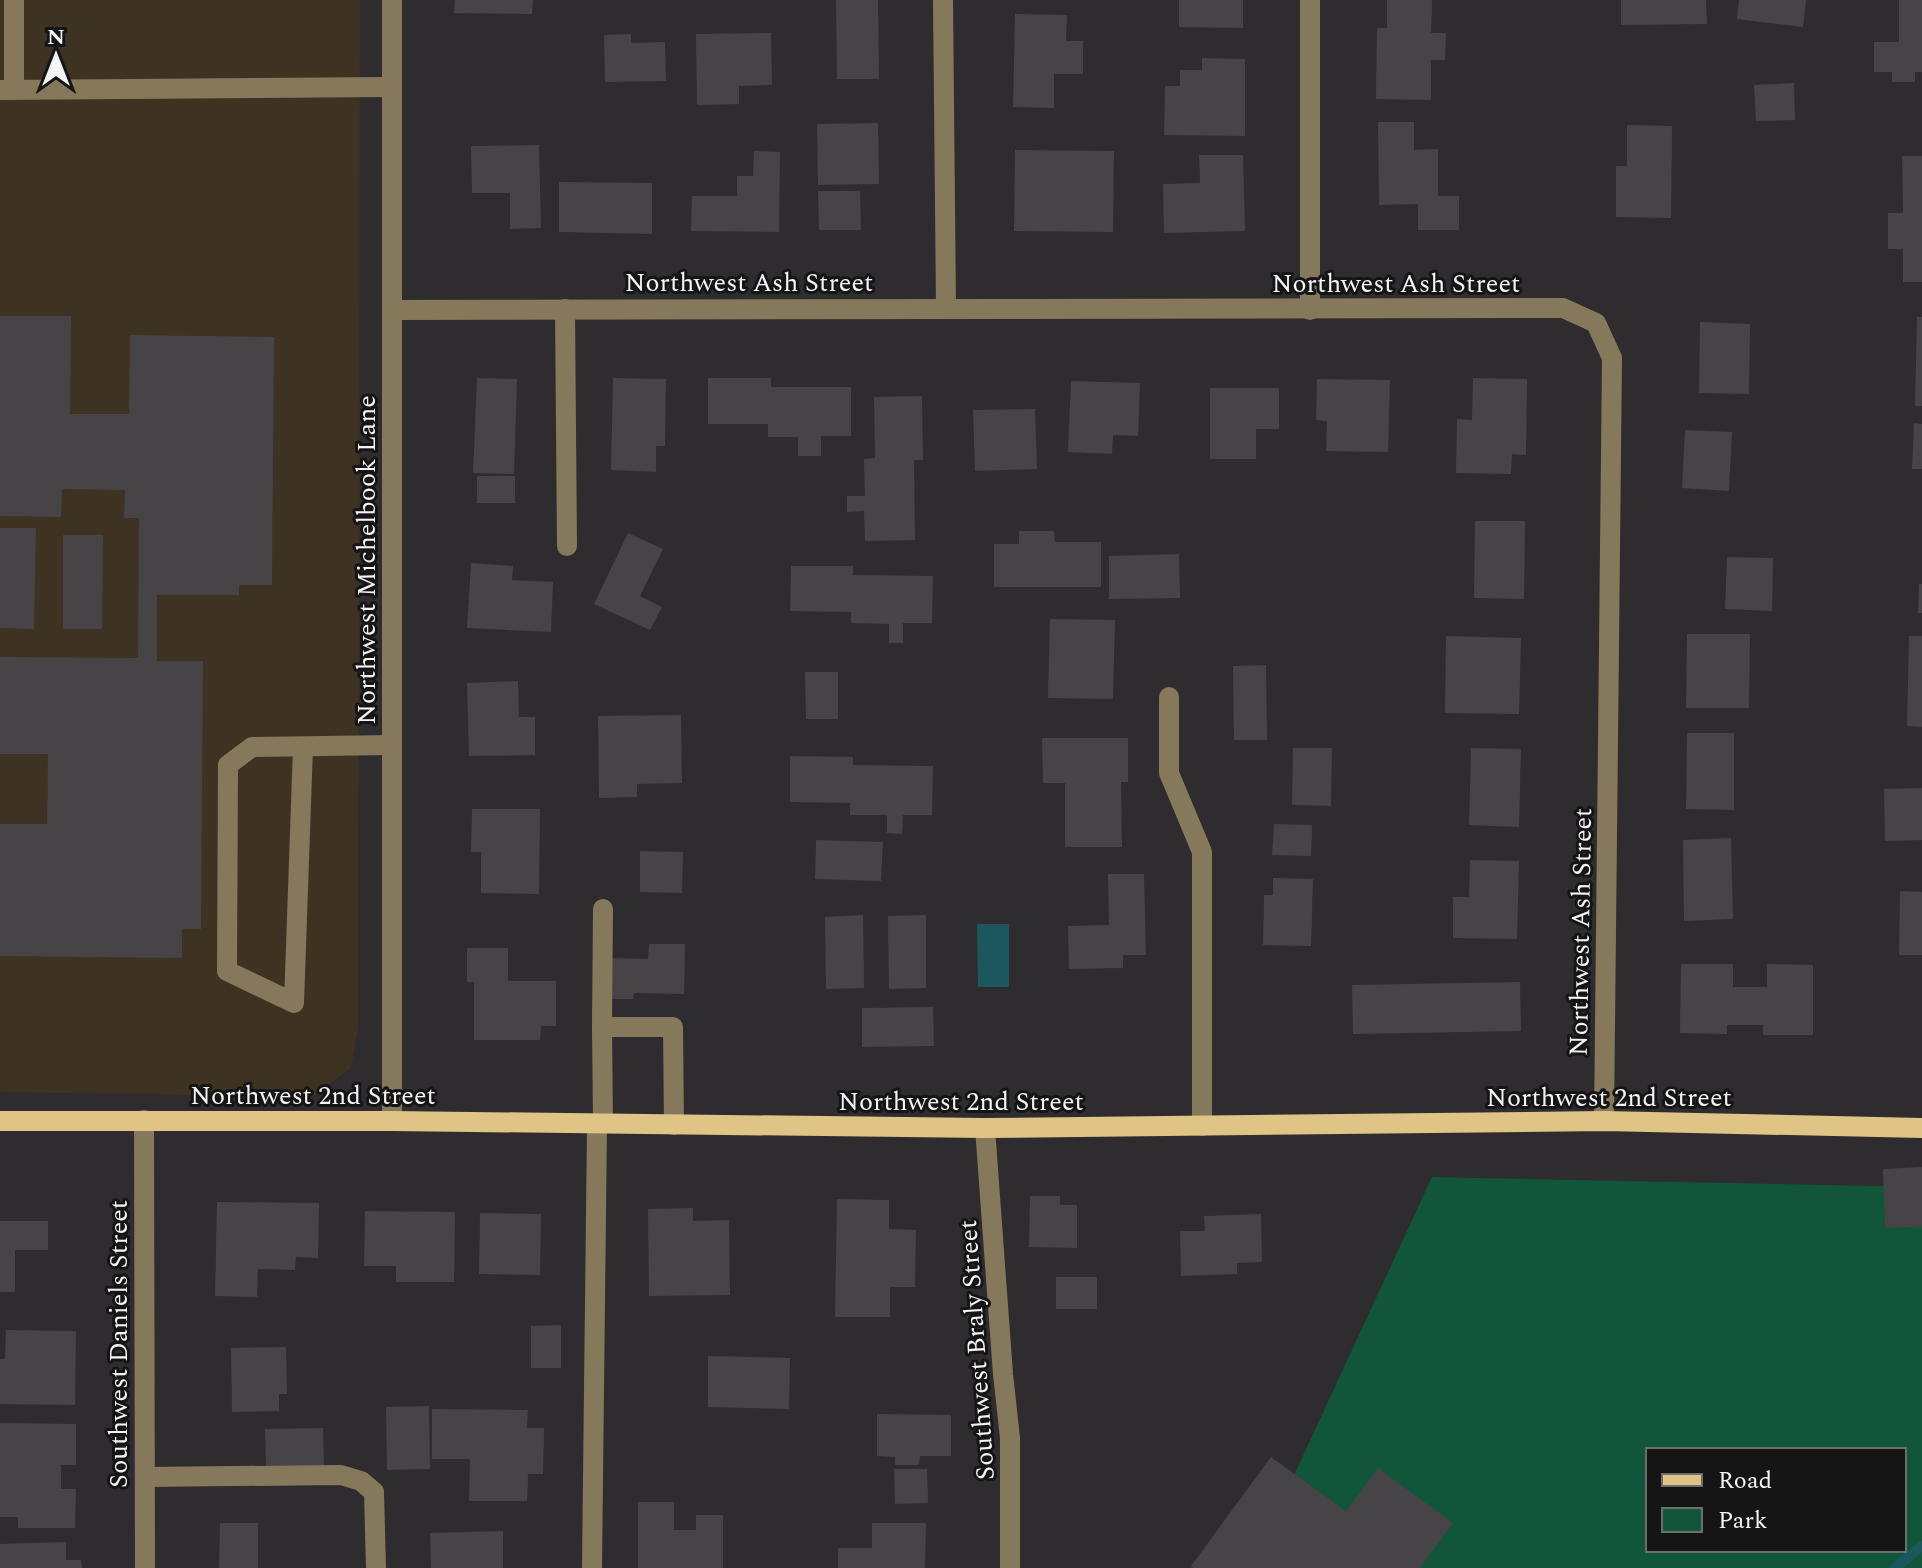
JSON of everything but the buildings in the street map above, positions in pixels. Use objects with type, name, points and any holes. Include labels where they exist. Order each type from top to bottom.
[{"type":"main road","name":"Northwest 2nd Street","points":[[0,1121],[392,1121],[985,1128],[1604,1121],[1922,1128]]},
{"type":"street","points":[[14,0],[7,90],[392,87]]},
{"type":"street","name":"Northwest Michelbook Lane","points":[[392,0],[392,1121]]},
{"type":"street","points":[[943,0],[946,308]]},
{"type":"street","points":[[1310,0],[1310,310]]},
{"type":"street","name":"Northwest Ash Street","points":[[392,310],[1563,308],[1596,323],[1612,358],[1604,1121]]},
{"type":"street","points":[[565,309],[567,546]]},
{"type":"street","points":[[1169,697],[1169,773],[1202,852],[1202,1126]]},
{"type":"street","points":[[303,747],[294,1003],[227,971],[228,765],[252,747],[392,745]]},
{"type":"street","points":[[592,1568],[603,909]]},
{"type":"street","points":[[602,1027],[673,1027],[674,1125]]},
{"type":"street","name":"Southwest Daniels Street","points":[[144,1120],[145,1568]]},
{"type":"street","name":"Southwest Braly Street","points":[[985,1128],[1011,1451],[1010,1568]]},
{"type":"street","points":[[145,1477],[341,1475],[361,1481],[374,1492],[376,1568]]},
{"type":"shaded area","points":[[0,0],[360,0],[358,1028],[351,1068],[312,1097],[0,1092]]},
{"type":"green space","points":[[1432,1177],[1922,1187],[1922,1568],[1251,1568]]},
{"type":"water","points":[[977,924],[1009,924],[1009,987],[978,987]]},
{"type":"waterway","points":[[1895,1568],[1922,1546]]}]
